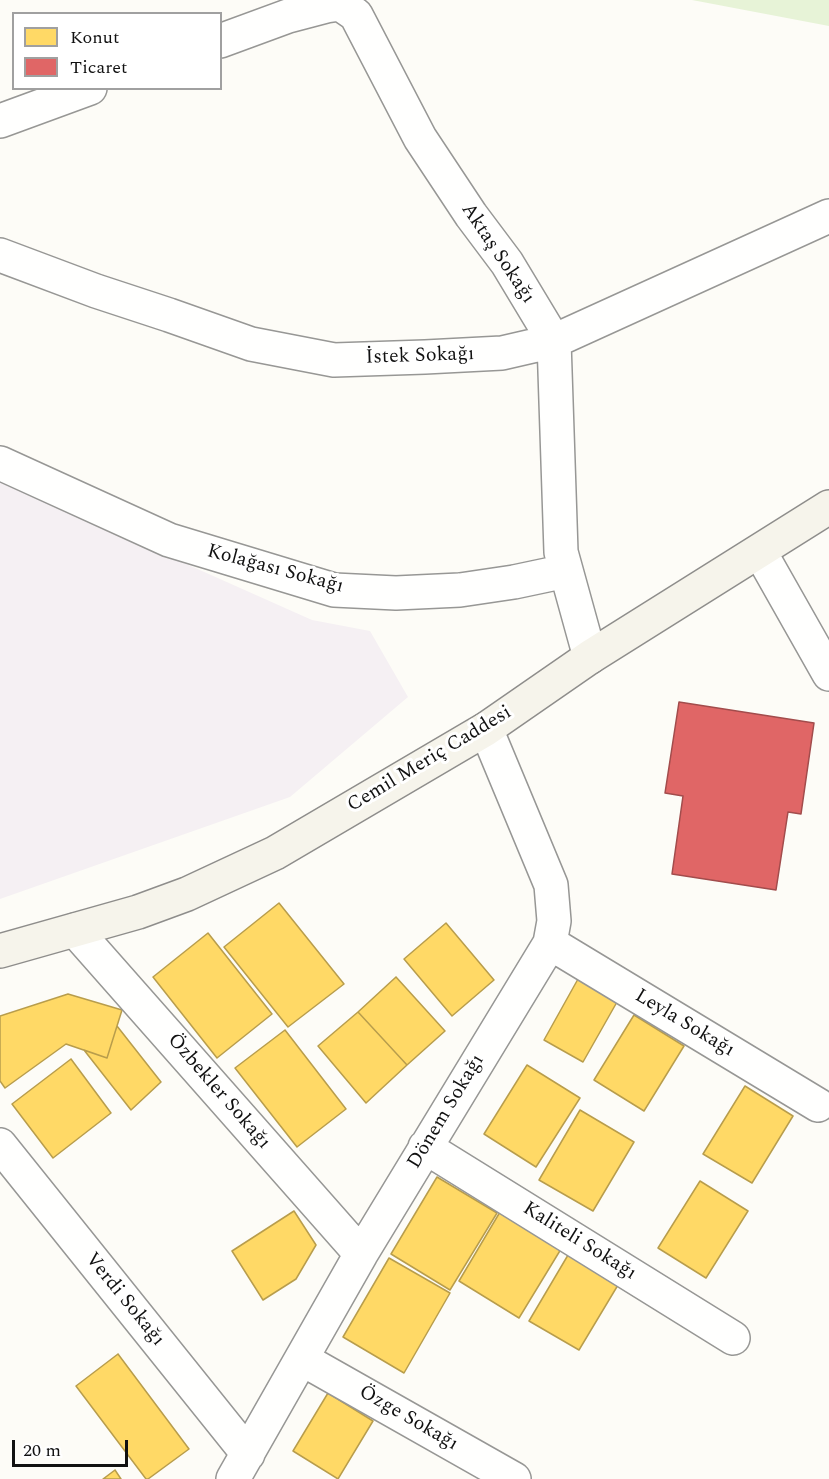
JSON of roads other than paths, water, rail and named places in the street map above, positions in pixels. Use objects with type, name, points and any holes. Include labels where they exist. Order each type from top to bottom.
[{"type":"main road","name":"Cemil Meriç Caddesi","points":[[0,951],[138,912],[228,876],[275,853],[486,729],[590,657],[829,507]]},
{"type":"street","name":"Aktaş Sokağı","points":[[222,40],[288,16],[326,6],[340,4],[356,15],[420,138],[471,215],[507,262],[554,341],[561,552],[590,657]]},
{"type":"street","points":[[0,122],[85,90]]},
{"type":"street","name":"İstek Sokağı","points":[[0,255],[96,291],[251,344],[334,360],[502,353],[554,341],[829,216]]},
{"type":"street","name":"Kolağası Sokağı","points":[[0,463],[169,540],[334,590],[396,592],[460,590],[566,571]]},
{"type":"street","points":[[759,552],[829,674]]},
{"type":"street","name":"Dönem Sokağı","points":[[240,1467],[361,1254],[550,943],[554,921],[551,885],[486,729]]},
{"type":"street","name":"Özbekler Sokağı","points":[[75,930],[361,1254]]},
{"type":"street","name":"Leyla Sokağı","points":[[550,943],[818,1105]]},
{"type":"street","name":"Verdi Sokağı","points":[[0,1145],[240,1467]]},
{"type":"street","name":"Kaliteli Sokağı","points":[[425,1147],[733,1338]]},
{"type":"street","name":"Özge Sokağı","points":[[302,1359],[514,1479]]}]
